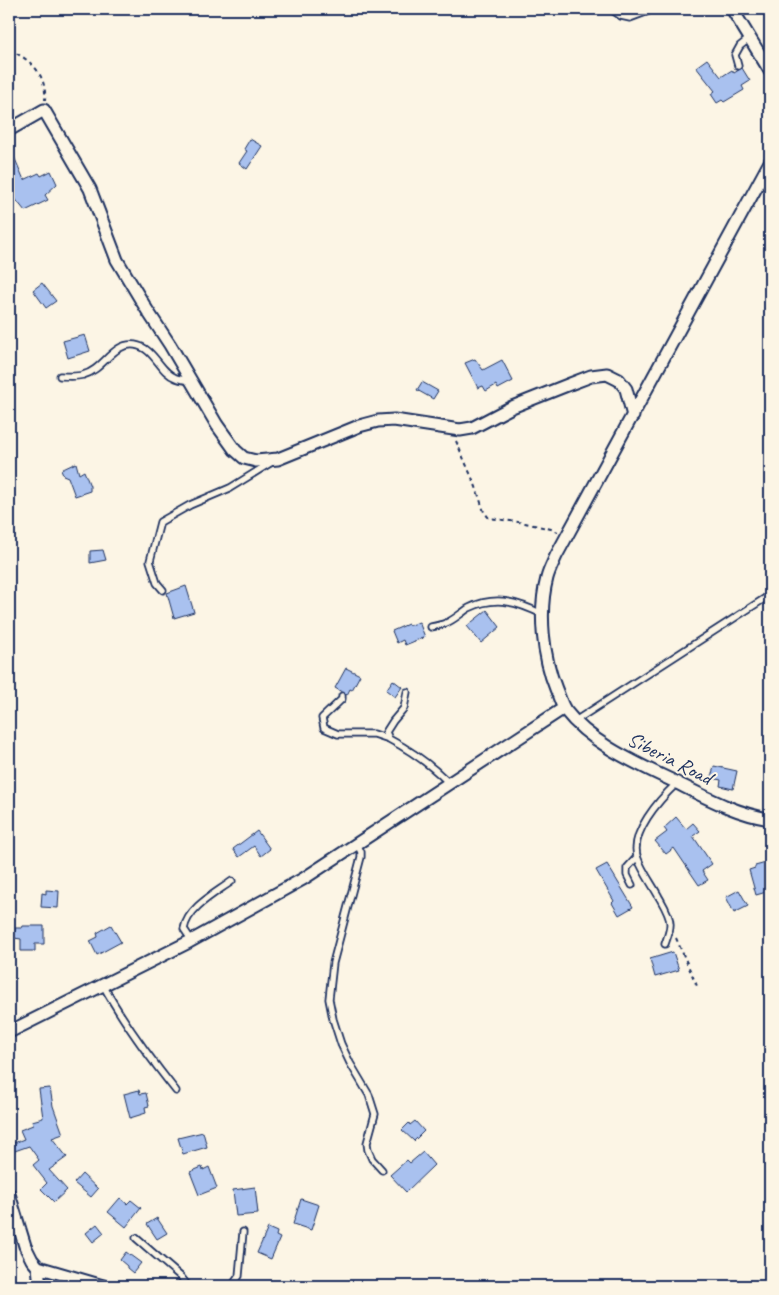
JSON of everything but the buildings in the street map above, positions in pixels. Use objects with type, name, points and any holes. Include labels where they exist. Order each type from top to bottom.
[{"type":"street","points":[[732,9],[770,71]]},
{"type":"street","points":[[9,130],[44,110],[90,189],[118,260],[217,426],[235,450],[244,458],[256,461],[278,459],[359,426],[378,421],[394,420],[460,430],[472,428],[512,407],[590,376],[607,374],[619,380],[626,389],[633,416]]},
{"type":"street","name":"Siberia Road","points":[[770,162],[566,536],[547,578],[544,615],[544,652],[549,672],[564,708],[575,721],[618,754],[732,809],[770,819]]},
{"type":"street","points":[[9,1032],[192,941],[303,879],[564,708]]},
{"type":"street","points":[[9,1194],[25,1246],[38,1267],[103,1286]]},
{"type":"street","points":[[38,1267],[40,1286]]},
{"type":"lane","points":[[611,9],[621,16],[630,18],[654,9]]},
{"type":"lane","points":[[738,66],[735,55],[740,46],[750,38]]},
{"type":"lane","points":[[60,376],[84,375],[104,362],[112,352],[124,346],[134,345],[152,354],[162,367],[175,378],[191,381]]},
{"type":"lane","points":[[163,590],[157,583],[150,561],[160,522],[190,505],[230,488],[278,459]]},
{"type":"lane","points":[[575,721],[770,595]]},
{"type":"lane","points":[[431,627],[447,623],[468,609],[492,600],[528,607],[544,615]]},
{"type":"lane","points":[[389,739],[386,732],[392,721],[404,708],[407,692]]},
{"type":"lane","points":[[342,696],[342,699],[322,718],[324,728],[338,734],[374,734],[389,739],[413,753],[434,769],[449,784]]},
{"type":"lane","points":[[665,944],[671,924],[663,904],[637,857],[640,830],[676,783]]},
{"type":"lane","points":[[357,844],[361,857],[333,963],[329,999],[341,1044],[350,1063],[370,1095],[375,1114],[367,1143],[368,1150],[372,1159],[382,1170]]},
{"type":"lane","points":[[632,885],[627,875],[627,868],[637,857]]},
{"type":"lane","points":[[192,941],[184,929],[186,920],[204,902],[232,881]]},
{"type":"lane","points":[[102,985],[144,1050],[176,1091]]},
{"type":"lane","points":[[232,1286],[239,1276],[242,1232]]},
{"type":"lane","points":[[136,1238],[181,1277],[188,1286]]},
{"type":"path","points":[[9,50],[23,56],[38,71],[46,89],[44,110]]},
{"type":"path","points":[[447,429],[458,444],[484,512],[489,518],[551,529],[566,536]]},
{"type":"path","points":[[671,924],[697,986]]}]
